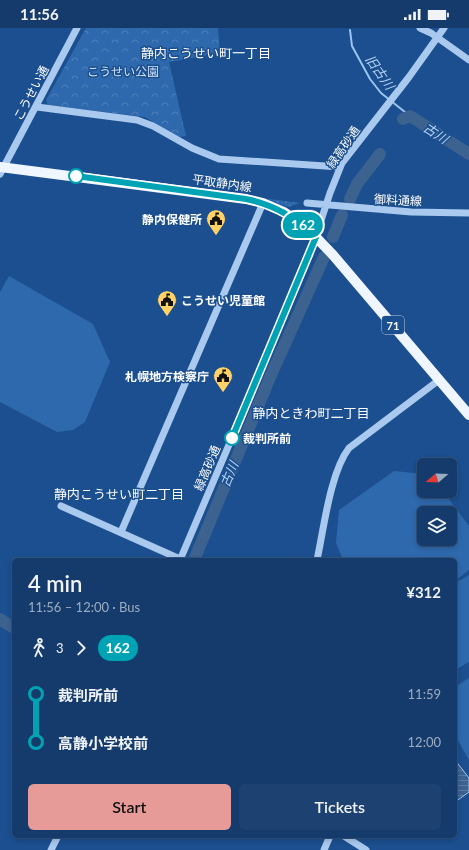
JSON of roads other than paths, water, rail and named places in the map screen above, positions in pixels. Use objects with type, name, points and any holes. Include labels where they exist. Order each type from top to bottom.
[{"type":"main road","name":"平取静内線","points":[[1,169],[246,199],[263,203],[294,218],[316,237],[469,415]]},
{"type":"street","name":"こうせい通","points":[[1,169],[37,107],[77,28]]},
{"type":"street","points":[[420,28],[438,38],[469,60]]},
{"type":"street","name":"緑高砂通","points":[[180,558],[316,237],[340,167],[444,28]]},
{"type":"street","points":[[37,107],[136,120],[153,126],[192,148],[219,159],[340,167]]},
{"type":"street","points":[[121,532],[263,203]]},
{"type":"street","name":"御料通線","points":[[307,203],[411,212],[469,213]]},
{"type":"street","points":[[317,558],[335,475],[343,456],[350,448],[439,380]]},
{"type":"street","points":[[61,506],[178,558]]},
{"type":"street","points":[[51,850],[57,838]]},
{"type":"street","points":[[324,850],[329,838]]},
{"type":"street","points":[[347,838],[366,850]]},
{"type":"waterway","name":"旧古川","points":[[350,30],[352,46],[370,79],[381,93],[410,116]]},
{"type":"waterway","name":"古川","points":[[403,119],[410,116],[469,154]]},
{"type":"waterway","name":"古川","points":[[350,199],[357,184],[380,154]]},
{"type":"waterway","name":"古川","points":[[333,237],[342,215]]},
{"type":"waterway","name":"古川","points":[[195,558],[271,375],[324,257]]},
{"type":"waterway","name":"古川","points":[[0,619],[12,627]]},
{"type":"place","name":"静内保健所","points":[[216,236]]},
{"type":"place","name":"こうせい児童館","points":[[167,317]]},
{"type":"place","name":"札幌地方検察庁","points":[[223,393]]},
{"type":"place","name":"裁判所前","points":[[232,438]]},
{"type":"district","name":"静内こうせい町一丁目","points":[[206,53]]},
{"type":"district","name":"静内ときわ町二丁目","points":[[311,413]]},
{"type":"district","name":"静内こうせい町二丁目","points":[[119,494]]},
{"type":"park label","name":"こうせい公園","points":[[123,71]]}]
